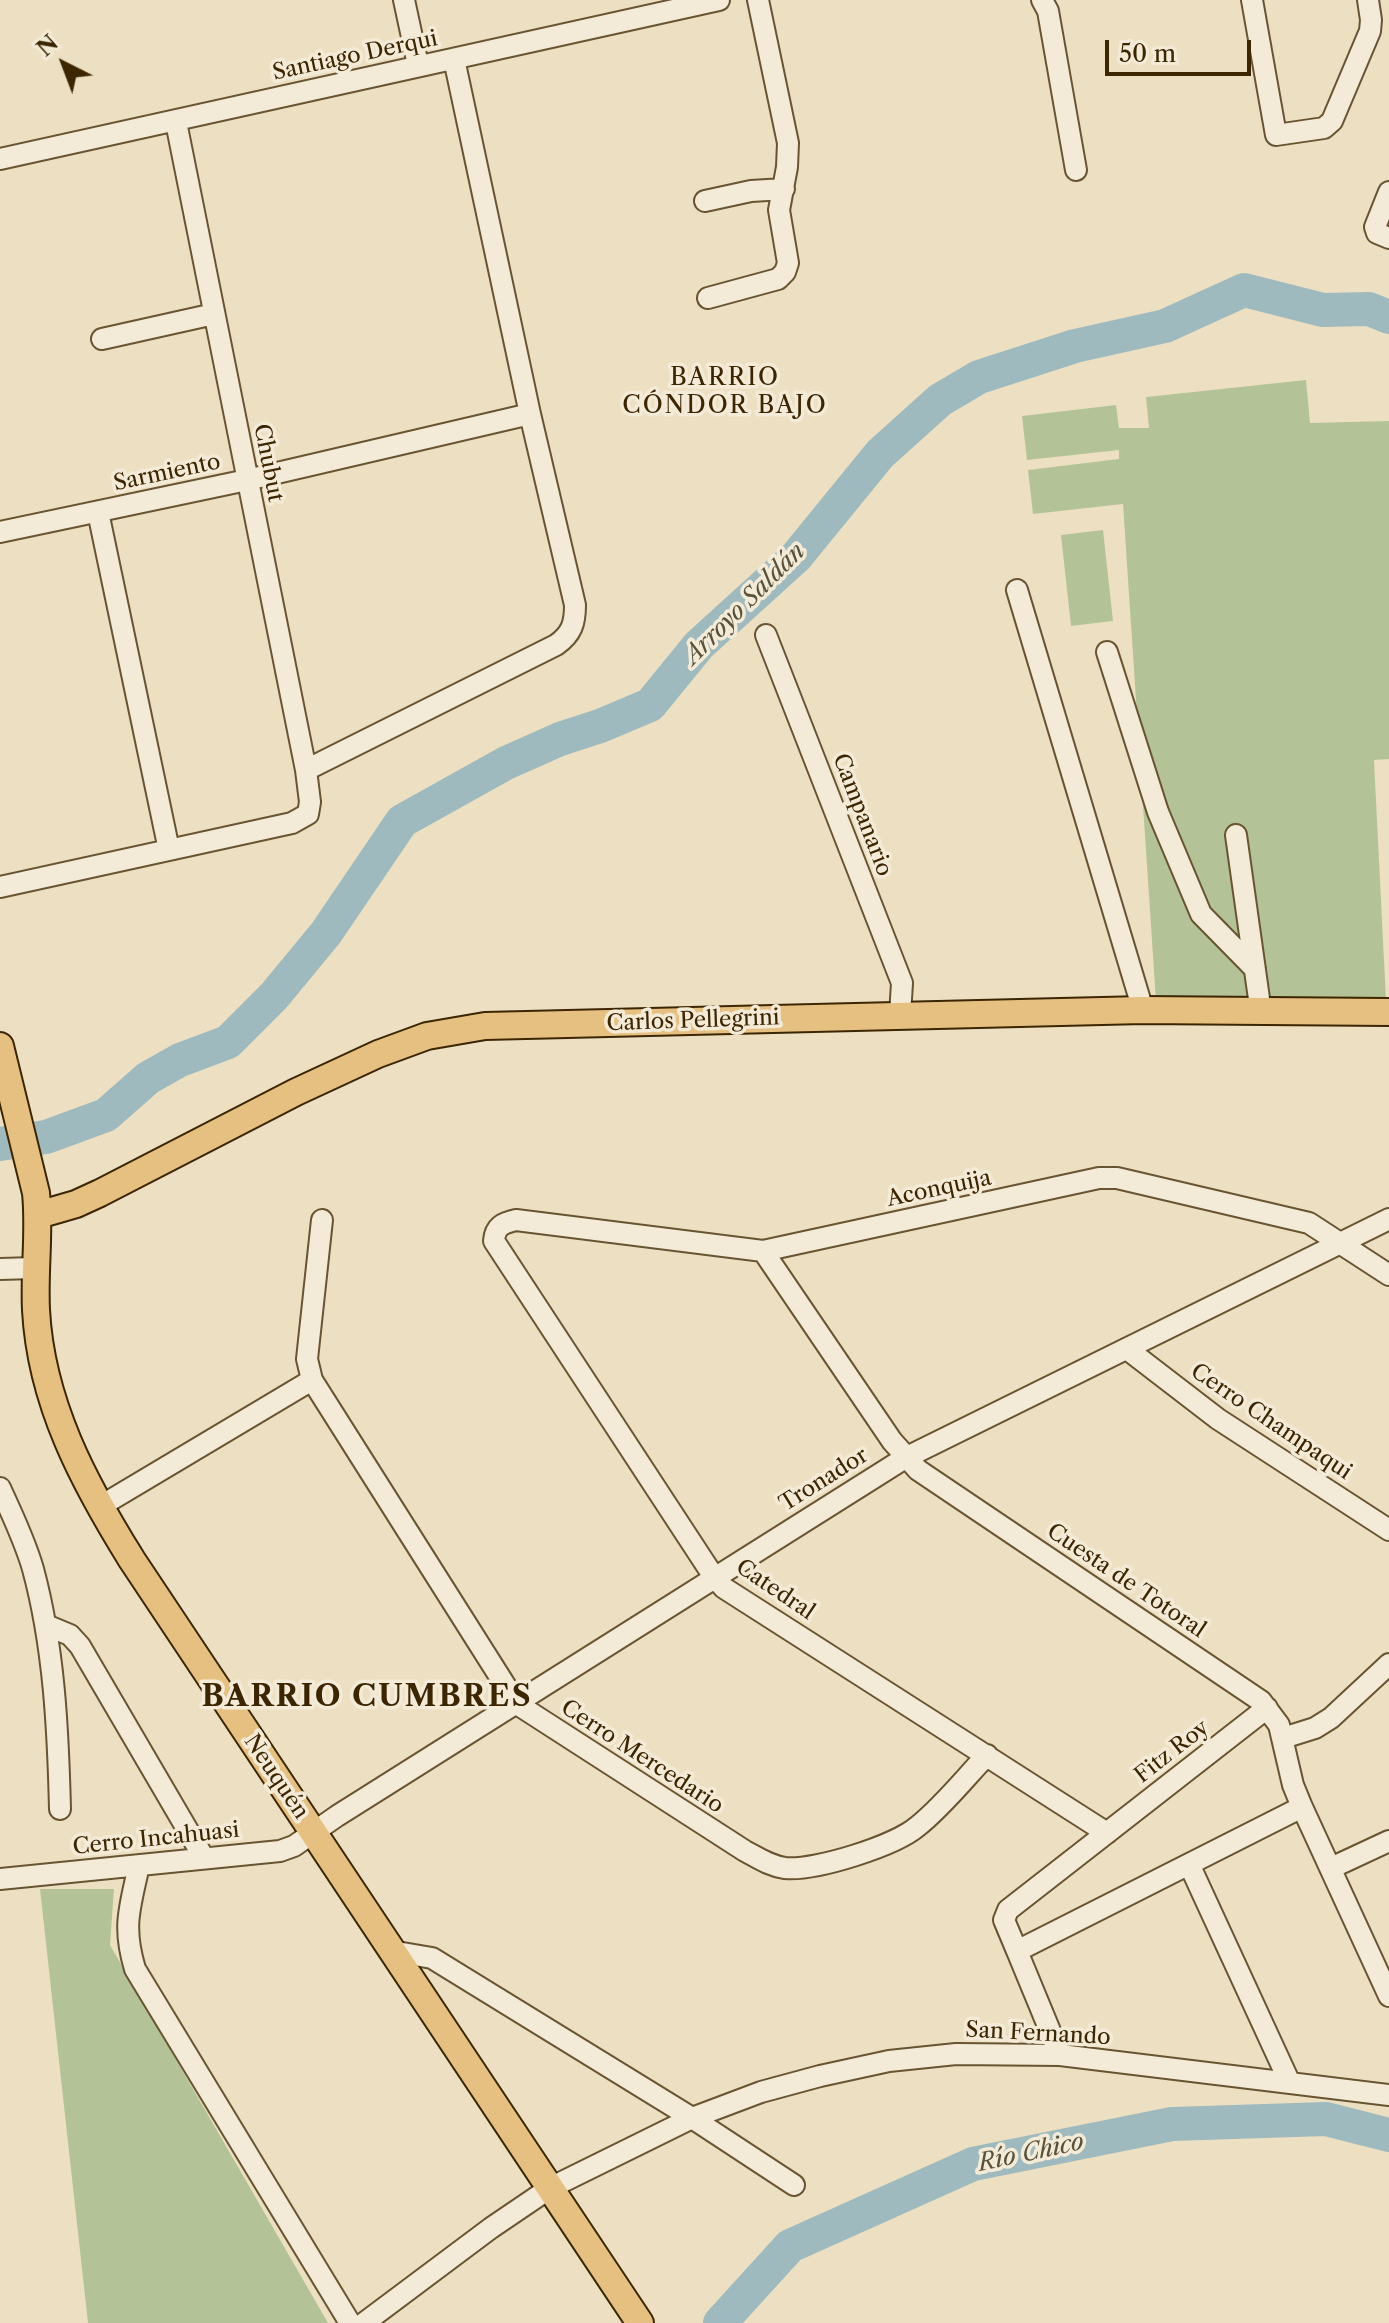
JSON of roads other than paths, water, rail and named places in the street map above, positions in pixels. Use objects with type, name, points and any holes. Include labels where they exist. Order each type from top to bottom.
[{"type":"main road","name":"Carlos Pellegrini","points":[[38,1215],[100,1193],[378,1054],[427,1036],[485,1026],[1143,1010],[1389,1012]]},
{"type":"main road","name":"Neuquén","points":[[0,1046],[38,1215],[34,1268],[40,1346],[50,1392],[73,1455],[99,1507],[640,2323]]},
{"type":"street","points":[[404,0],[418,65]]},
{"type":"street","name":"Santiago Derqui","points":[[0,159],[719,0]]},
{"type":"street","points":[[708,298],[778,279],[788,263],[779,210],[788,143],[758,0]]},
{"type":"street","points":[[1042,0],[1048,11],[1076,170]]},
{"type":"street","points":[[1252,0],[1276,135],[1324,128],[1332,121],[1370,31],[1368,0]]},
{"type":"street","points":[[306,770],[556,645],[573,628],[575,605],[530,414],[454,59]]},
{"type":"street","name":"Chubut","points":[[169,850],[292,823],[308,814],[310,802],[176,122]]},
{"type":"street","points":[[705,201],[751,191],[784,189]]},
{"type":"street","points":[[1389,192],[1375,227],[1377,233],[1389,238]]},
{"type":"street","points":[[102,339],[214,314]]},
{"type":"street","name":"Sarmiento","points":[[0,532],[247,480],[530,414]]},
{"type":"street","points":[[0,887],[169,850],[98,512]]},
{"type":"street","points":[[1017,590],[1143,1010]]},
{"type":"street","name":"Campanario","points":[[766,635],[902,983],[900,1015]]},
{"type":"street","points":[[1107,652],[1158,812],[1201,914],[1255,969]]},
{"type":"street","points":[[1236,835],[1261,1013]]},
{"type":"street","name":"Aconquija","points":[[494,1241],[494,1231],[502,1223],[516,1220],[763,1251],[1099,1178],[1134,1180],[1309,1223],[1389,1275]]},
{"type":"street","name":"Tronador","points":[[313,1833],[905,1458],[1389,1219]]},
{"type":"street","points":[[99,1507],[312,1380],[307,1359],[322,1220]]},
{"type":"street","name":"Catedral","points":[[494,1241],[724,1588],[1107,1833]]},
{"type":"street","name":"Cuesta de Totoral","points":[[763,1251],[905,1458],[918,1470],[1247,1691],[1267,1708],[1279,1725],[1293,1785],[1302,1807],[1389,1996]]},
{"type":"street","points":[[0,1269],[34,1268]]},
{"type":"street","name":"Cerro Champaqui","points":[[1127,1349],[1218,1419],[1389,1530]]},
{"type":"street","name":"Cerro Mercedario","points":[[312,1380],[517,1704],[768,1864],[787,1868],[876,1850],[919,1826],[987,1755]]},
{"type":"street","points":[[0,1488],[32,1567],[46,1625],[58,1718],[60,1809]]},
{"type":"street","points":[[46,1625],[70,1635],[80,1646],[204,1858]]},
{"type":"street","points":[[1283,1738],[1315,1728],[1331,1718],[1389,1664]]},
{"type":"street","name":"Fitz Roy","points":[[1060,2055],[1004,1920],[1008,1910],[1267,1708]]},
{"type":"street","points":[[1017,1951],[1302,1807]]},
{"type":"street","name":"Cerro Incahuasi","points":[[0,1879],[280,1851],[313,1833]]},
{"type":"street","points":[[1331,1868],[1389,1841]]},
{"type":"street","points":[[1189,1864],[1289,2081]]},
{"type":"street","points":[[139,1865],[127,1919],[128,1943],[135,1969],[350,2323]]},
{"type":"street","points":[[391,1951],[432,1958],[692,2118],[794,2185]]},
{"type":"street","name":"San Fernando","points":[[364,2323],[550,2188],[692,2118],[761,2092],[820,2076],[889,2061],[956,2054],[1060,2055],[1389,2095]]},
{"type":"waterway","name":"Arroyo Saldán","points":[[0,1144],[46,1137],[106,1115],[148,1078],[180,1060],[228,1042],[274,996],[326,933],[402,821],[506,763],[650,705],[699,645],[796,557],[880,454],[940,400],[979,377],[1075,346],[1165,326],[1244,290],[1323,310],[1369,309],[1389,317]]},
{"type":"waterway","name":"Río Chico","points":[[720,2323],[790,2246],[973,2164],[1172,2124],[1326,2119],[1389,2135]]},
{"type":"district","name":"BARRIO CÓNDOR BAJO","points":[[725,392]]},
{"type":"district","name":"BARRIO CUMBRES","points":[[367,1697]]}]
